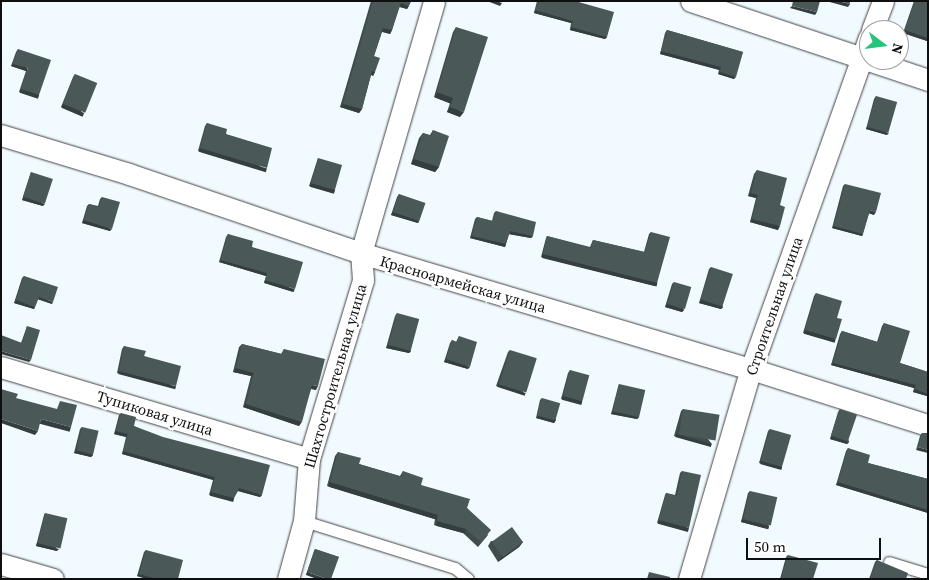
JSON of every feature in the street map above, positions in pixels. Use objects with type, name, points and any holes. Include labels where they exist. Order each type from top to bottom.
[{"type":"street","name":"Шахтостроительная улица","points":[[288,579],[304,521],[309,459],[363,280],[361,254],[434,1]]},
{"type":"street","points":[[691,1],[859,58]]},
{"type":"street","points":[[876,20],[883,1]]},
{"type":"street","name":"Строительная улица","points":[[689,579],[751,369],[859,61]]},
{"type":"street","points":[[897,70],[928,80]]},
{"type":"street","name":"Красноармейская улица","points":[[1,135],[129,174],[361,254],[751,369],[928,426]]},
{"type":"street","name":"Тупиковая улица","points":[[1,368],[309,459]]},
{"type":"street","points":[[1,564],[53,579]]},
{"type":"lane","points":[[304,521],[455,568],[468,579]]},
{"type":"lane","points":[[889,562],[928,574]]},
{"type":"building","points":[[373,1],[411,1],[409,6],[401,3],[392,30],[383,28],[374,56],[380,58],[375,72],[372,71],[362,109],[343,104]]},
{"type":"building","points":[[538,1],[575,1],[614,12],[607,37],[571,27],[573,21],[535,10]]},
{"type":"building","points":[[793,1],[820,1],[817,12],[792,6]]},
{"type":"building","points":[[838,1],[850,1],[850,4]]},
{"type":"building","points":[[915,1],[928,1],[928,38],[909,31],[908,20]]},
{"type":"building","points":[[456,27],[488,37],[464,112],[450,107],[453,98],[437,92]]},
{"type":"building","points":[[667,30],[743,52],[736,77],[720,72],[721,67],[661,51]]},
{"type":"building","points":[[18,49],[51,60],[39,95],[21,89],[28,68],[13,64]]},
{"type":"building","points":[[75,74],[97,83],[85,113],[63,104]]},
{"type":"building","points":[[876,96],[897,102],[888,133],[867,127]]},
{"type":"building","points":[[207,123],[227,129],[226,134],[272,148],[267,168],[200,148]]},
{"type":"building","points":[[433,130],[449,136],[439,167],[414,159],[423,133],[431,136]]},
{"type":"building","points":[[318,158],[342,165],[335,190],[311,183]]},
{"type":"building","points":[[757,170],[787,178],[780,205],[785,207],[780,226],[752,219],[758,195],[751,193]]},
{"type":"building","points":[[31,172],[53,179],[45,204],[23,197]]},
{"type":"building","points":[[845,184],[881,193],[876,212],[870,210],[863,234],[834,226]]},
{"type":"building","points":[[399,194],[425,203],[419,221],[393,212]]},
{"type":"building","points":[[102,197],[120,202],[112,229],[84,220],[89,204],[99,207]]},
{"type":"building","points":[[496,211],[536,222],[533,236],[510,231],[506,244],[472,236],[477,217],[493,221]]},
{"type":"building","points":[[651,232],[670,237],[657,283],[543,254],[547,236],[591,248],[593,240],[645,252]]},
{"type":"building","points":[[228,234],[253,241],[252,247],[303,262],[295,289],[265,280],[267,273],[221,260]]},
{"type":"building","points":[[711,267],[733,274],[722,306],[700,299]]},
{"type":"building","points":[[24,276],[58,287],[53,302],[39,297],[35,307],[16,300]]},
{"type":"building","points":[[674,282],[691,287],[685,309],[668,304]]},
{"type":"building","points":[[816,293],[842,301],[837,318],[842,319],[836,339],[805,330]]},
{"type":"building","points":[[397,313],[419,319],[411,351],[388,345]]},
{"type":"building","points":[[884,323],[910,331],[900,363],[928,372],[928,394],[915,389],[916,385],[833,363],[842,331],[878,342]]},
{"type":"building","points":[[27,326],[40,330],[31,360],[1,351],[1,335],[22,343]]},
{"type":"building","points":[[459,336],[477,342],[470,367],[446,359],[452,340],[457,342]]},
{"type":"building","points":[[242,344],[282,354],[284,349],[325,359],[318,386],[312,385],[302,422],[246,404],[254,373],[236,368]]},
{"type":"building","points":[[124,346],[146,351],[144,356],[181,366],[176,386],[119,371]]},
{"type":"building","points":[[510,350],[537,358],[526,393],[499,384]]},
{"type":"building","points":[[570,370],[589,375],[582,401],[563,396]]},
{"type":"building","points":[[619,384],[645,390],[639,417],[613,411]]},
{"type":"building","points":[[1,389],[18,394],[16,398],[57,409],[60,401],[77,405],[71,427],[41,419],[38,431],[1,419]]},
{"type":"building","points":[[542,398],[560,403],[555,421],[537,415]]},
{"type":"building","points":[[683,409],[720,415],[715,440],[679,435]]},
{"type":"building","points":[[840,409],[857,415],[848,441],[831,435]]},
{"type":"building","points":[[121,413],[136,417],[134,426],[163,437],[270,465],[262,495],[239,488],[234,498],[211,492],[215,477],[123,451],[128,434],[116,431]]},
{"type":"building","points":[[82,427],[99,431],[93,454],[77,450]]},
{"type":"building","points":[[770,429],[791,435],[782,467],[761,461]]},
{"type":"building","points":[[922,433],[928,433],[928,450],[918,447]]},
{"type":"building","points":[[848,448],[870,455],[868,463],[928,479],[928,510],[838,482]]},
{"type":"building","points":[[338,452],[361,458],[359,464],[402,477],[403,471],[423,478],[421,485],[470,499],[467,508],[491,530],[481,542],[466,529],[437,521],[438,515],[330,482]]},
{"type":"building","points":[[682,471],[701,475],[689,528],[659,520],[666,493],[677,496]]},
{"type":"building","points":[[750,491],[777,497],[771,526],[743,519]]},
{"type":"building","points":[[45,513],[67,518],[60,548],[38,543]]},
{"type":"building","points":[[512,527],[523,542],[503,557],[492,542]]},
{"type":"building","points":[[315,549],[339,557],[331,579],[307,572]]},
{"type":"building","points":[[146,550],[183,560],[178,579],[158,579],[139,574]]},
{"type":"building","points":[[788,555],[818,563],[813,579],[781,579]]},
{"type":"building","points":[[877,560],[908,573],[906,579],[870,579]]},
{"type":"building","points":[[649,572],[670,577],[670,579],[647,579]]}]
